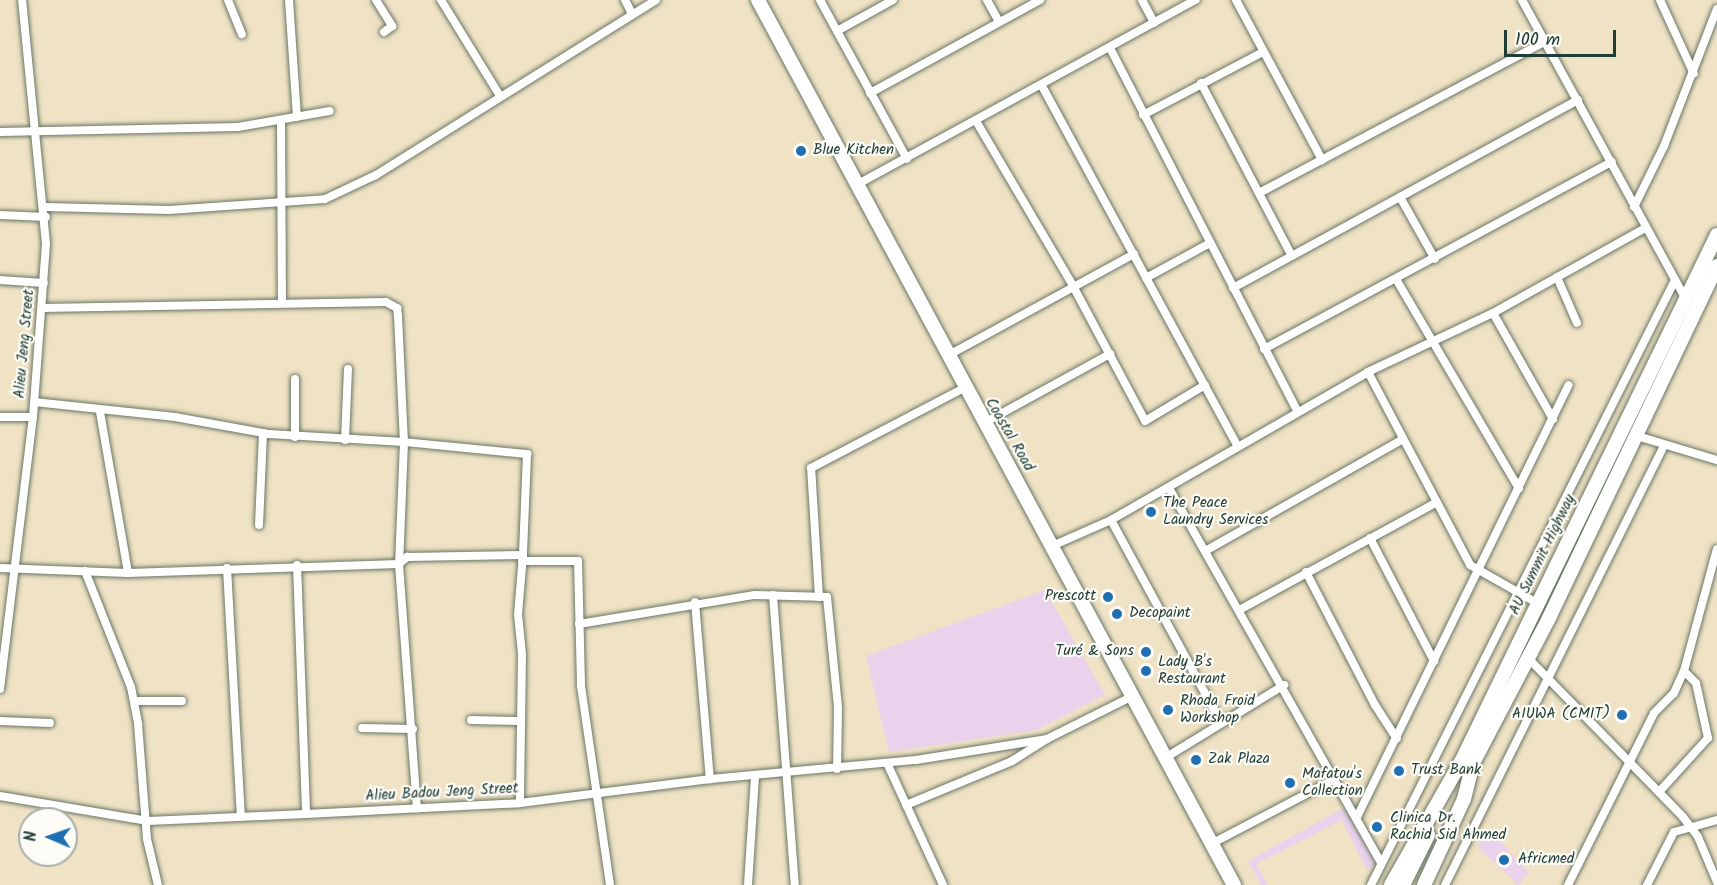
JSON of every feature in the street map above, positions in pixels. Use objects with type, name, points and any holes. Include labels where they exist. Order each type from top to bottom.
[{"type":"main road","name":"Coastal Road","points":[[758,0],[964,388],[1052,546],[1234,885]]},
{"type":"main road","name":"AU Summit Highway","points":[[1424,885],[1464,799],[1467,763],[1537,603],[1687,301],[1717,235]]},
{"type":"main road","name":"AU Summit Highway","points":[[1390,885],[1467,763],[1527,657],[1717,266]]},
{"type":"main road","points":[[1403,885],[1467,763]]},
{"type":"main road","points":[[1417,885],[1467,763]]},
{"type":"street","name":"Alieu Jeng Street","points":[[0,689],[4,627],[16,569],[33,417],[44,283],[45,207],[22,0]]},
{"type":"street","points":[[228,0],[242,34]]},
{"type":"street","points":[[289,0],[297,117]]},
{"type":"street","points":[[376,0],[392,26],[384,32]]},
{"type":"street","points":[[441,0],[500,96]]},
{"type":"street","points":[[625,0],[632,14]]},
{"type":"street","points":[[45,207],[169,210],[281,204],[325,199],[376,174],[656,0]]},
{"type":"street","points":[[820,0],[907,159]]},
{"type":"street","points":[[837,31],[893,0]]},
{"type":"street","points":[[987,0],[999,22]]},
{"type":"street","points":[[870,93],[1040,0]]},
{"type":"street","points":[[1142,0],[1154,22]]},
{"type":"street","points":[[856,185],[976,122],[1196,0]]},
{"type":"street","points":[[1236,0],[1322,160]]},
{"type":"street","points":[[1522,0],[1687,301]]},
{"type":"street","points":[[1660,0],[1694,74]]},
{"type":"street","points":[[1634,207],[1694,74],[1717,9]]},
{"type":"street","points":[[1259,193],[1544,42]]},
{"type":"street","points":[[1110,48],[1297,411]]},
{"type":"street","points":[[1143,114],[1263,52]]},
{"type":"street","points":[[1201,83],[1292,256]]},
{"type":"street","points":[[1042,86],[1238,445]]},
{"type":"street","points":[[1233,288],[1578,100]]},
{"type":"street","points":[[0,132],[238,127],[330,111]]},
{"type":"street","points":[[280,120],[282,303]]},
{"type":"street","points":[[976,122],[1073,286],[1144,421],[1204,385]]},
{"type":"street","points":[[1264,349],[1612,162]]},
{"type":"street","points":[[1400,197],[1435,259]]},
{"type":"street","points":[[0,215],[45,217]]},
{"type":"street","points":[[1052,546],[1111,520],[1368,372],[1493,313],[1645,228]]},
{"type":"street","points":[[1146,278],[1210,243]]},
{"type":"street","points":[[947,356],[1134,254]]},
{"type":"street","points":[[1557,277],[1577,323]]},
{"type":"street","points":[[1396,279],[1430,343],[1519,489]]},
{"type":"street","points":[[0,280],[44,283]]},
{"type":"street","points":[[1371,885],[1675,280]]},
{"type":"street","points":[[42,308],[386,302],[397,308],[404,442],[399,564],[413,729],[417,808]]},
{"type":"street","points":[[1493,313],[1553,419]]},
{"type":"street","points":[[984,423],[1110,354]]},
{"type":"street","points":[[345,440],[348,369]]},
{"type":"street","points":[[1368,372],[1470,565],[1537,603]]},
{"type":"street","points":[[295,379],[295,437]]},
{"type":"street","points":[[1357,817],[1569,385]]},
{"type":"street","points":[[819,597],[809,473],[814,463],[964,388]]},
{"type":"street","points":[[34,402],[100,412],[175,417],[295,437],[404,442],[527,454],[523,558],[518,614],[522,654],[520,802]]},
{"type":"street","points":[[100,412],[128,573]]},
{"type":"street","points":[[0,417],[33,417]]},
{"type":"street","points":[[259,525],[263,433]]},
{"type":"street","points":[[1634,435],[1717,460]]},
{"type":"street","points":[[1206,550],[1403,439]]},
{"type":"street","points":[[1445,885],[1664,445]]},
{"type":"street","points":[[1169,488],[1241,609],[1381,862]]},
{"type":"street","points":[[1241,609],[1437,502]]},
{"type":"street","points":[[1111,520],[1221,723]]},
{"type":"street","points":[[1370,538],[1434,660]]},
{"type":"street","points":[[1568,885],[1654,713],[1674,693],[1684,671],[1717,549]]},
{"type":"street","points":[[0,568],[128,573],[297,565],[399,564],[407,557],[578,561],[581,686],[610,885]]},
{"type":"street","points":[[297,565],[306,814]]},
{"type":"street","points":[[227,568],[241,818]]},
{"type":"street","points":[[85,571],[134,701],[148,821],[147,839],[158,885]]},
{"type":"street","points":[[1306,572],[1375,705],[1397,739]]},
{"type":"street","points":[[773,595],[789,774],[795,885]]},
{"type":"street","points":[[579,624],[695,602],[773,595],[827,597],[838,708],[837,769]]},
{"type":"street","points":[[695,602],[710,779]]},
{"type":"street","points":[[1527,657],[1691,827],[1717,882]]},
{"type":"street","points":[[1659,792],[1708,738],[1696,683],[1684,671]]},
{"type":"street","points":[[1165,758],[1284,685]]},
{"type":"street","points":[[906,805],[1012,761],[1047,739],[1133,696]]},
{"type":"street","points":[[134,701],[182,701]]},
{"type":"street","points":[[471,720],[521,721]]},
{"type":"street","points":[[0,721],[50,723]]},
{"type":"street","points":[[362,728],[413,729]]},
{"type":"street","name":"Alieu Badou Jeng Street","points":[[0,796],[148,821],[241,818],[520,802],[710,779],[837,769],[1047,739]]},
{"type":"street","points":[[886,763],[943,885]]},
{"type":"street","points":[[748,885],[754,776]]},
{"type":"street","points":[[1211,844],[1335,779]]},
{"type":"street","points":[[1647,885],[1674,832],[1717,820]]},
{"type":"shaded area","points":[[1045,590],[1105,695],[1036,730],[889,752],[866,656]]},
{"type":"shaded area","points":[[1345,807],[1376,865],[1366,869],[1342,820],[1256,864],[1268,885],[1261,885],[1248,861]]},
{"type":"shaded area","name":"Africmed","points":[[1492,832],[1529,873],[1518,885],[1477,846]]},
{"type":"place","name":"Blue Kitchen","points":[[801,151]]},
{"type":"place","name":"The Peace Laundry Services","points":[[1151,512]]},
{"type":"place","name":"Prescott","points":[[1108,597]]},
{"type":"place","name":"Decopaint","points":[[1117,614]]},
{"type":"place","name":"Turé & Sons","points":[[1146,652]]},
{"type":"place","name":"Lady B's Restaurant","points":[[1146,671]]},
{"type":"place","name":"Rhoda Froid Workshop","points":[[1168,710]]},
{"type":"place","name":"AIUWA (CMIT)","points":[[1622,715]]},
{"type":"place","name":"Zak Plaza","points":[[1196,760]]},
{"type":"place","name":"Trust Bank","points":[[1399,771]]},
{"type":"place","name":"Mafatou's Collection","points":[[1290,783]]},
{"type":"place","name":"Clinica Dr. Rachid Sid Ahmed","points":[[1377,827]]},
{"type":"place","name":"Africmed","points":[[1504,860]]}]
